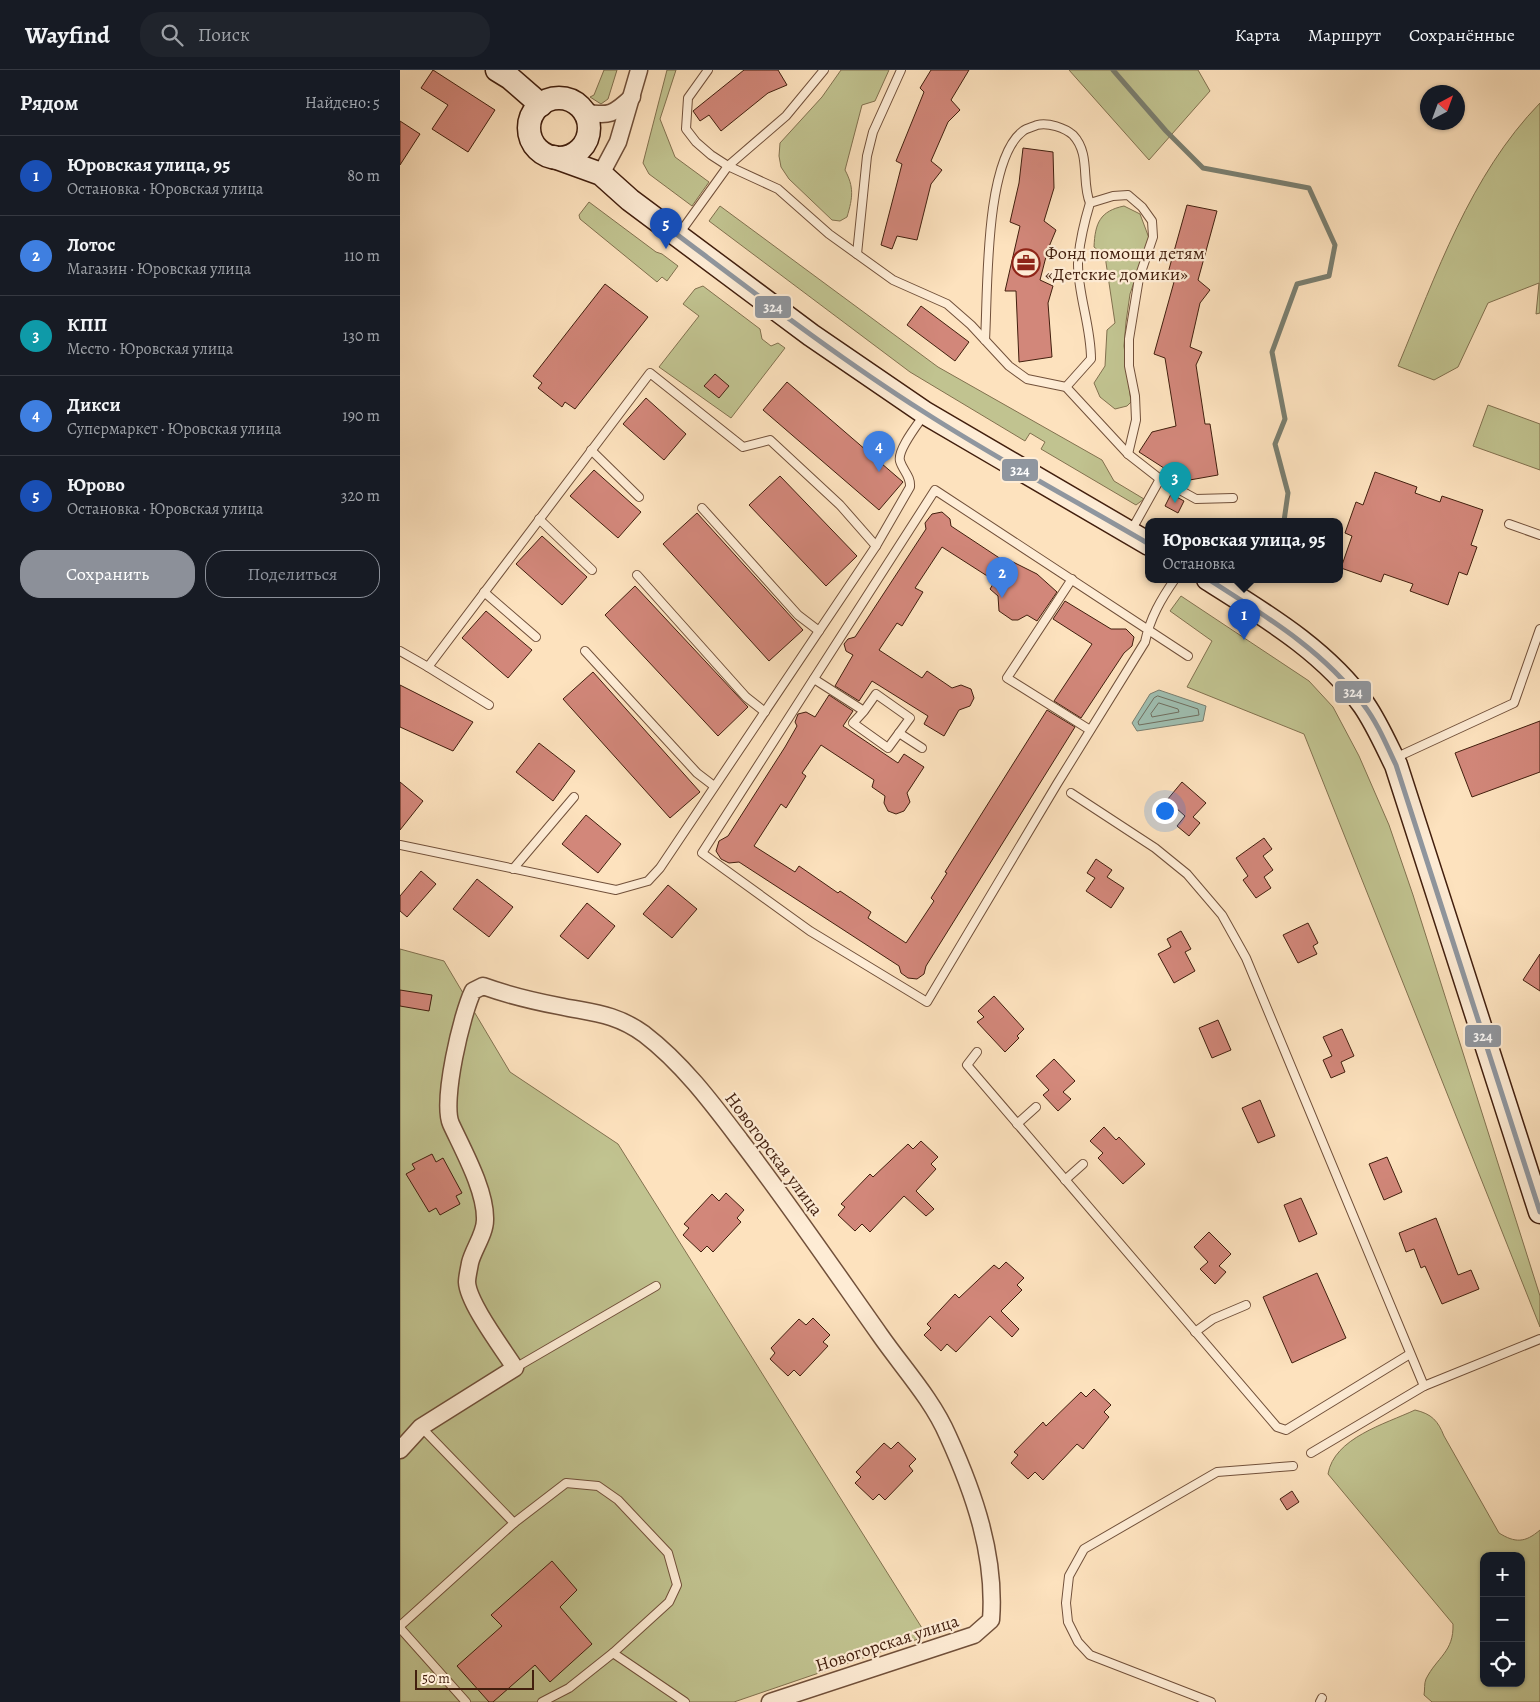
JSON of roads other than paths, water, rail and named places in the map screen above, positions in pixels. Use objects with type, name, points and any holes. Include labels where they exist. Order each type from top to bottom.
[{"type":"street","points":[[497,70],[510,78],[541,105]]},
{"type":"street","points":[[601,174],[618,142],[639,70]]},
{"type":"street","points":[[587,122],[616,112],[632,97]]},
{"type":"street","points":[[601,174],[587,122],[578,105],[559,98],[541,105],[534,112],[530,130],[537,148],[554,157],[601,174],[630,200],[811,336],[925,413],[1145,542]]},
{"type":"street","points":[[554,157],[564,158],[581,149],[587,122]]},
{"type":"street","points":[[1214,583],[1284,629],[1335,673],[1364,705],[1384,738],[1393,759],[1468,985],[1540,1212]]},
{"type":"street","name":"Новогорская улица","points":[[515,1368],[478,1309],[467,1283],[470,1263],[485,1221],[479,1186],[450,1122],[452,1076],[462,1017],[473,991],[483,986],[528,1000],[590,1010],[617,1018],[643,1034],[668,1054],[711,1102],[763,1169],[923,1394],[948,1433],[968,1483],[984,1535],[993,1599],[991,1620],[974,1635],[770,1702]]},
{"type":"street","points":[[400,1450],[421,1427],[515,1368]]},
{"type":"lane","points":[[708,70],[688,98],[686,129],[696,142],[728,166],[778,189],[857,254],[894,280],[947,304],[1009,366],[1027,380],[1066,387],[1128,454],[1160,479],[1196,499],[1233,498]]},
{"type":"lane","points":[[678,236],[728,166],[786,116],[824,70]]},
{"type":"lane","points":[[857,254],[867,156],[873,132],[901,70]]},
{"type":"lane","points":[[985,340],[989,238],[995,188],[1008,152],[1023,131],[1040,124],[1058,126],[1073,136],[1083,154],[1087,172],[1085,192],[1090,204],[1082,232],[1078,265],[1091,337],[1091,359],[1066,387]]},
{"type":"lane","points":[[1090,204],[1113,196],[1128,195],[1142,207],[1152,221],[1153,237],[1139,278],[1129,339],[1129,366],[1135,396],[1136,420],[1128,454]]},
{"type":"lane","points":[[428,667],[650,373],[743,447],[770,440],[840,505],[876,546]]},
{"type":"lane","points":[[400,846],[616,890],[648,881],[660,868],[876,546],[910,487],[909,477],[900,462],[900,451],[925,413]]},
{"type":"lane","points":[[591,450],[639,497]]},
{"type":"lane","points":[[1130,533],[1160,479]]},
{"type":"lane","points":[[1172,583],[1156,607],[1148,628],[1145,642],[927,1002],[810,931],[702,854],[935,490],[1148,628],[1188,656]]},
{"type":"lane","points":[[702,508],[798,614],[819,631]]},
{"type":"lane","points":[[539,519],[592,570]]},
{"type":"lane","points":[[1509,524],[1540,535]]},
{"type":"lane","points":[[638,575],[746,698],[765,712]]},
{"type":"lane","points":[[1072,579],[1007,678],[1090,730]]},
{"type":"lane","points":[[484,592],[536,637]]},
{"type":"lane","points":[[1393,759],[1514,703],[1540,629]]},
{"type":"lane","points":[[400,651],[489,705]]},
{"type":"lane","points":[[585,651],[698,773],[714,786]]},
{"type":"lane","points":[[814,679],[864,711]]},
{"type":"lane","points":[[876,694],[910,718],[888,748],[853,723],[864,711],[876,694]]},
{"type":"lane","points":[[899,733],[922,748]]},
{"type":"lane","points":[[1071,793],[1155,848],[1187,874],[1222,915],[1246,958],[1424,1386]]},
{"type":"lane","points":[[513,869],[574,797]]},
{"type":"lane","points":[[977,1052],[966,1065],[1276,1427],[1286,1430],[1410,1354]]},
{"type":"lane","points":[[1017,1124],[1036,1107]]},
{"type":"lane","points":[[1065,1180],[1083,1164]]},
{"type":"lane","points":[[515,1368],[656,1286]]},
{"type":"lane","points":[[1196,1332],[1213,1319],[1246,1305]]},
{"type":"lane","points":[[1311,1453],[1424,1386],[1540,1339]]},
{"type":"lane","points":[[421,1427],[514,1522]]},
{"type":"lane","points":[[1212,1702],[1090,1656],[1078,1642],[1068,1622],[1066,1603],[1069,1576],[1084,1549],[1217,1472],[1293,1466]]},
{"type":"lane","points":[[466,1702],[400,1627],[514,1522],[566,1483],[598,1486],[618,1500],[668,1553],[677,1585],[669,1602],[614,1653],[569,1688],[542,1702]]},
{"type":"lane","points":[[614,1653],[686,1702]]},
{"type":"water","points":[[1159,690],[1206,706],[1203,721],[1137,731],[1132,723],[1150,694]]},
{"type":"waterway","points":[[1113,70],[1166,131],[1203,168],[1309,188],[1335,245],[1329,276],[1297,284],[1272,352],[1285,419],[1275,444],[1288,493],[1284,518]]},
{"type":"place","name":"Юрово","points":[[666,249]]},
{"type":"place","name":"Фонд помощи детям «Детские домики»","points":[[1026,263]]},
{"type":"place","name":"Дикси","points":[[879,472]]},
{"type":"place","name":"КПП","points":[[1175,503]]},
{"type":"place","name":"Лотос","points":[[1002,598]]},
{"type":"place","name":"Юровская улица, 95","points":[[1244,640]]}]
